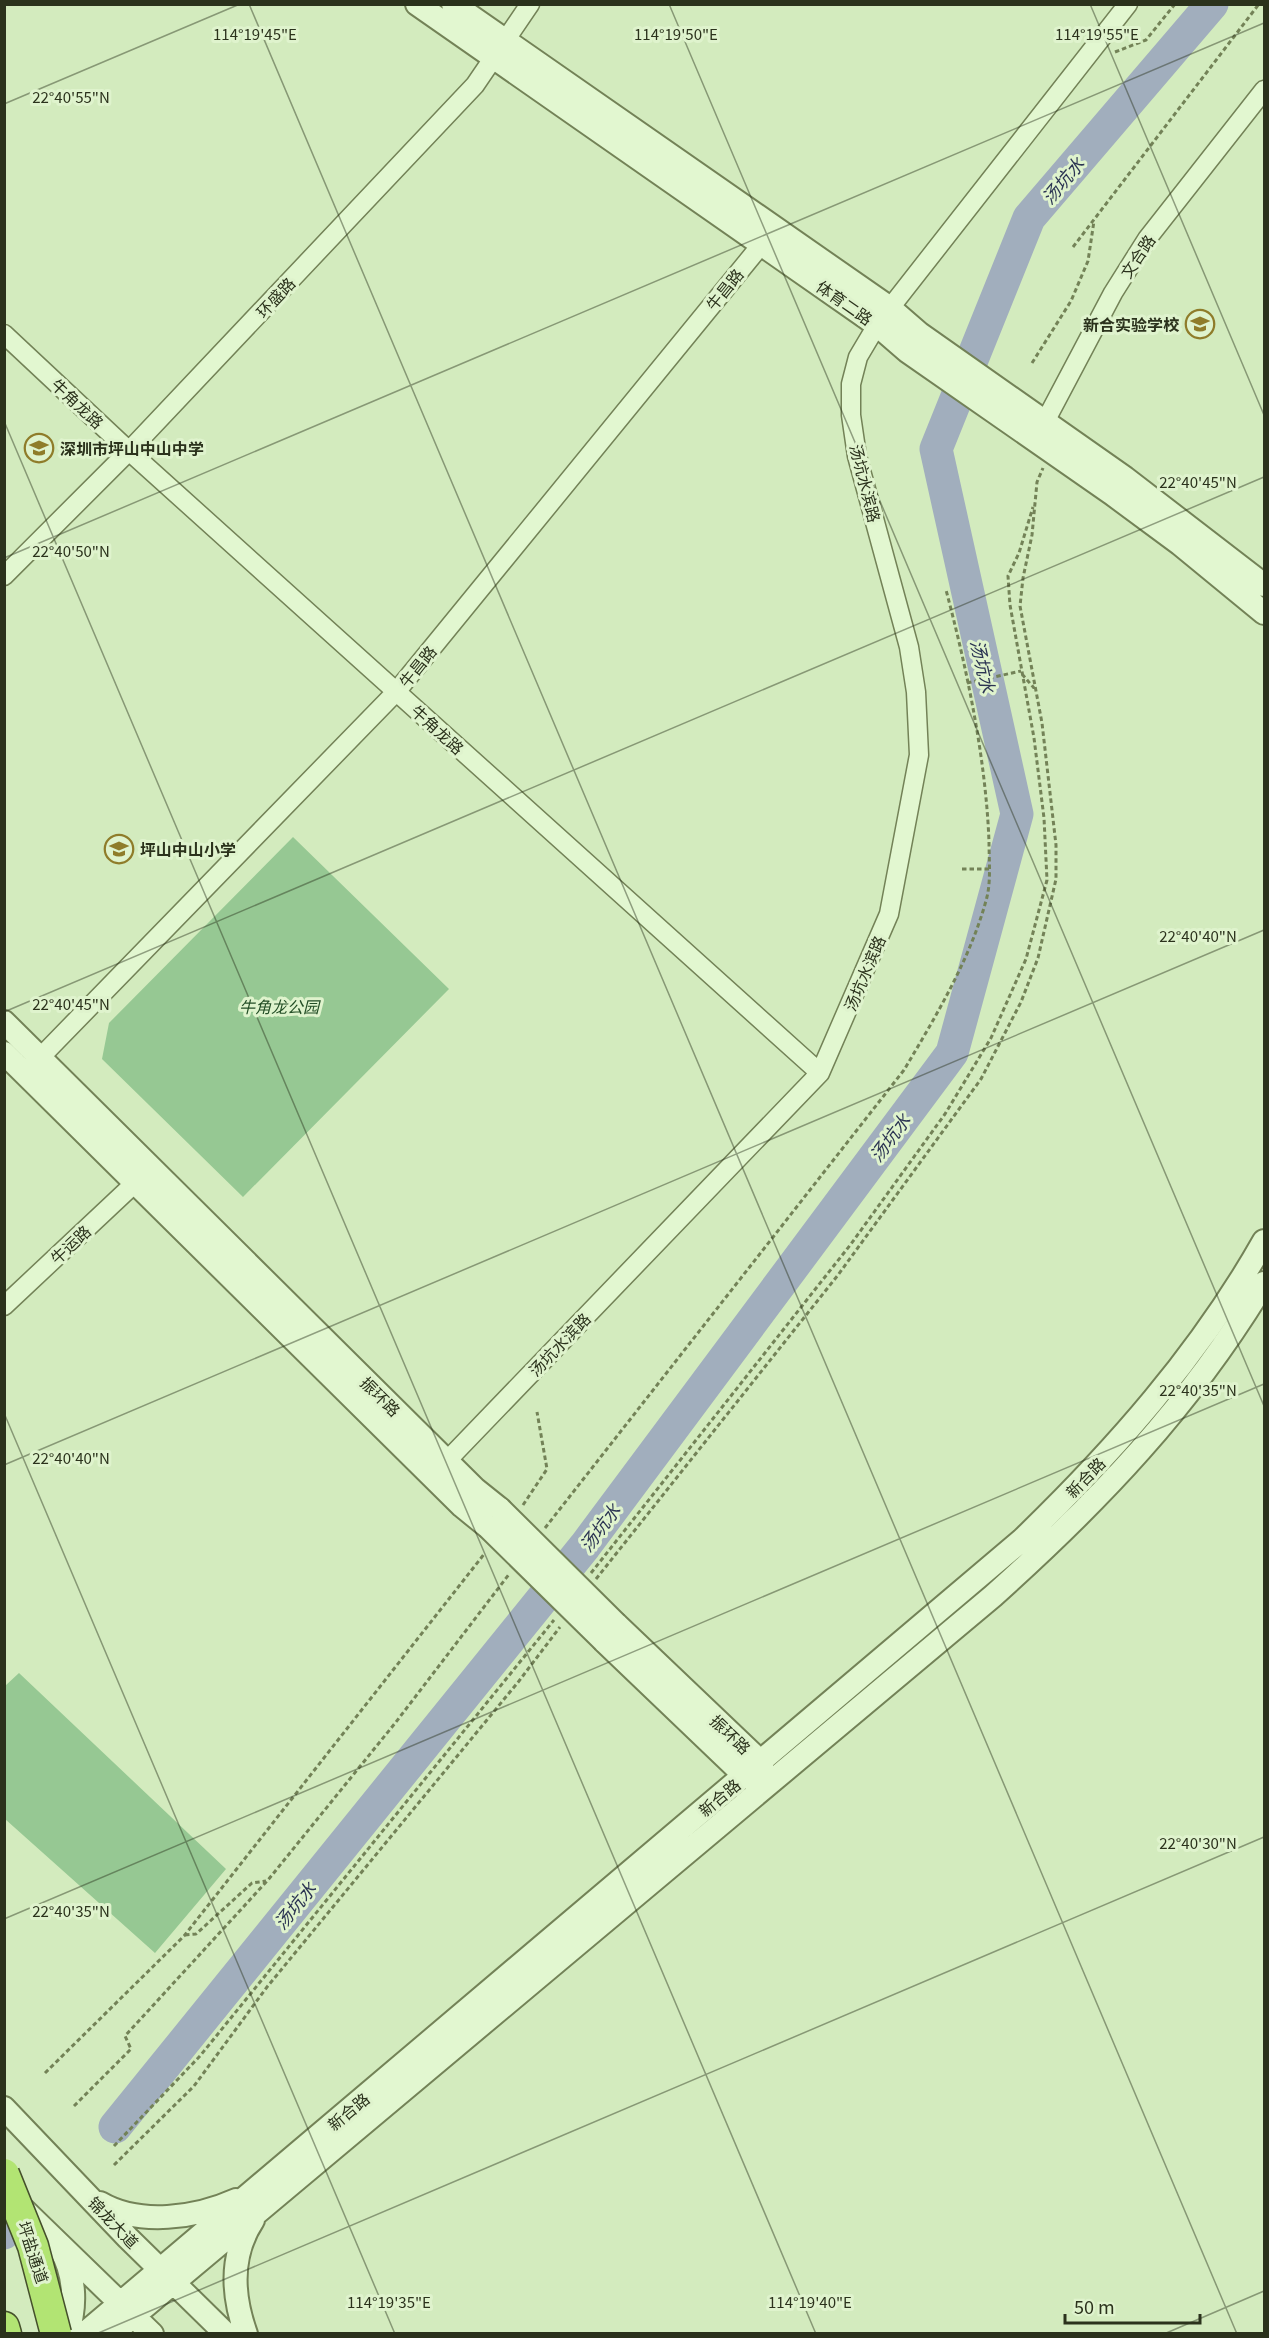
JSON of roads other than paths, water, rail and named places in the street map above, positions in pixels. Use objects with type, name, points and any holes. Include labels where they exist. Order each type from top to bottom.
[{"type":"highway","name":"坪盐通道","points":[[4,2174],[33,2246],[56,2334]]},
{"type":"highway","points":[[4,2327],[6,2334]]},
{"type":"street","name":"体育二路","points":[[417,4],[499,49],[883,316],[914,343],[1040,431],[1264,613]]},
{"type":"street","name":"体育二路","points":[[453,4],[499,49]]},
{"type":"street","name":"环盛路","points":[[4,576],[129,451],[475,85],[530,4]]},
{"type":"street","name":"汤坑水滨路","points":[[439,1469],[820,1074],[889,914],[919,755],[916,692],[909,647],[857,456],[851,415],[851,384],[858,357],[883,316],[1128,4]]},
{"type":"street","name":"文合路","points":[[1040,431],[1113,293],[1147,239],[1264,90]]},
{"type":"street","name":"牛昌路","points":[[32,1066],[396,692],[768,236]]},
{"type":"street","name":"牛角龙路","points":[[4,334],[129,451],[820,1074]]},
{"type":"street","name":"体育二路","points":[[1040,431],[1125,478],[1264,585]]},
{"type":"street","name":"振环路","points":[[4,1022],[32,1066],[135,1183],[439,1469]]},
{"type":"street","name":"振环路","points":[[4,1053],[32,1066],[439,1469],[462,1506],[503,1515],[610,1633],[753,1769],[767,1786]]},
{"type":"street","name":"牛运路","points":[[4,1306],[135,1183]]},
{"type":"street","name":"新合路","points":[[127,2309],[255,2202],[753,1769],[979,1578],[1066,1498],[1146,1410],[1186,1361],[1264,1241]]},
{"type":"street","name":"新合路","points":[[255,2202],[767,1786],[993,1596],[1084,1512],[1165,1424],[1239,1326],[1264,1283]]},
{"type":"street","name":"锦龙大道","points":[[4,2108],[226,2334]]},
{"type":"street","points":[[4,2192],[152,2334]]},
{"type":"street","points":[[89,2197],[125,2213],[168,2217],[255,2202],[236,2264],[234,2283],[246,2334]]},
{"type":"street","points":[[54,2239],[62,2252],[72,2282],[73,2314],[68,2334]]},
{"type":"street","points":[[84,2334],[127,2309]]},
{"type":"street","points":[[112,2334],[127,2309]]},
{"type":"waterway","name":"汤坑水","points":[[115,2127],[585,1546],[952,1053],[1017,814],[936,449],[1029,218],[1212,4]]},
{"type":"waterway","name":"汤坑水","points":[[4,2233],[13,2225]]},
{"type":"place","name":"新合实验学校","points":[[1200,324]]},
{"type":"place","name":"深圳市坪山中山中学","points":[[39,448]]},
{"type":"place","name":"坪山中山小学","points":[[119,849]]},
{"type":"park label","name":"牛角龙公园","points":[[279,1006]]}]
